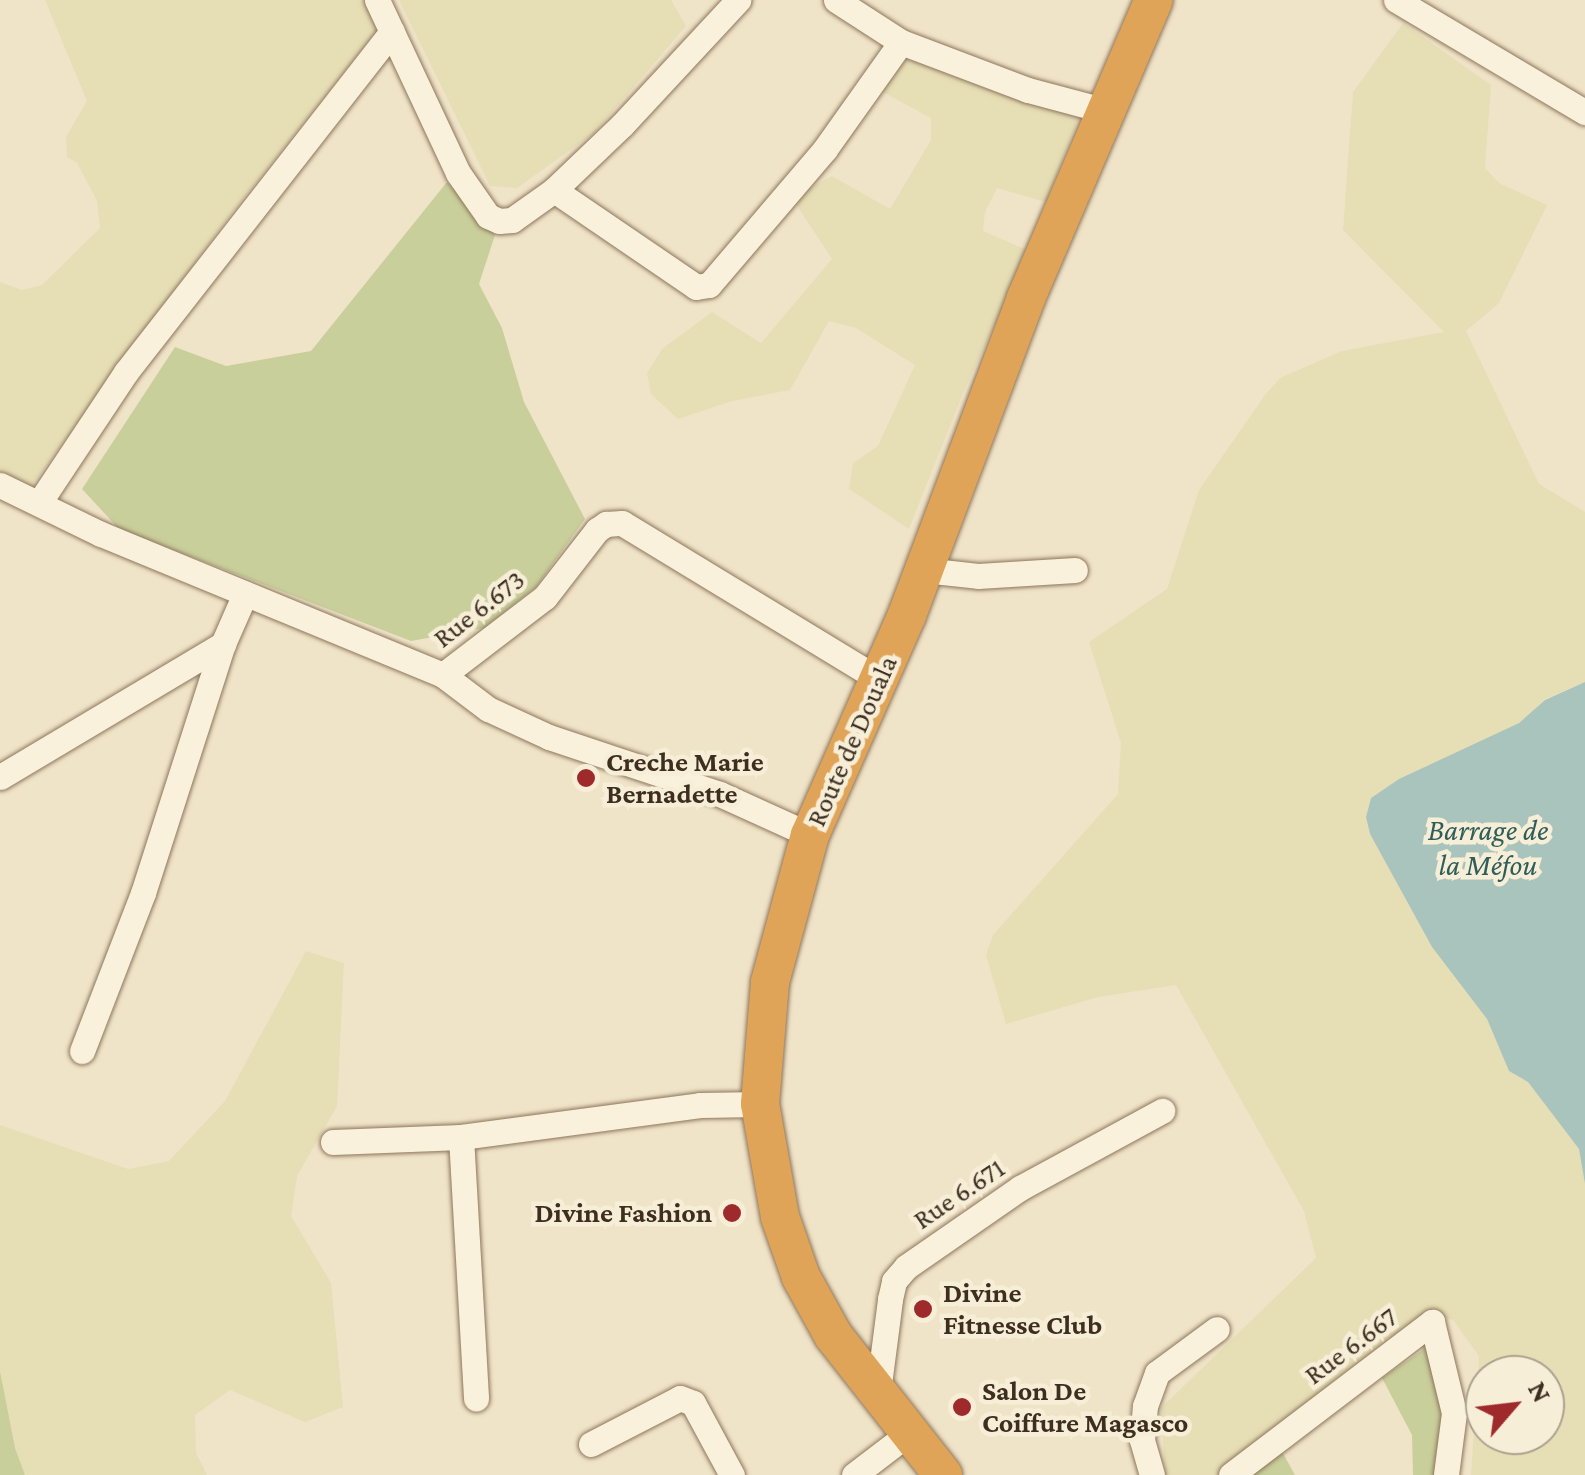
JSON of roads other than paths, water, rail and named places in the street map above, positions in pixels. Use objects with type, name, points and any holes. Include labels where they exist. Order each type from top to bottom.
[{"type":"highway","name":"Route de Douala","points":[[943,1475],[834,1334],[802,1278],[780,1217],[760,1104],[770,982],[810,835],[924,570],[1026,298],[1154,0]]},
{"type":"street","points":[[377,0],[458,172],[488,216],[512,220],[554,190],[622,125],[738,0]]},
{"type":"street","points":[[836,0],[901,42],[1028,90],[1106,111]]},
{"type":"street","points":[[1396,0],[1585,112]]},
{"type":"street","points":[[39,503],[126,372],[392,31]]},
{"type":"street","points":[[554,190],[696,287],[709,286],[825,149],[901,42]]},
{"type":"street","points":[[0,485],[245,594],[443,675]]},
{"type":"street","name":"Rue 6.673","points":[[810,835],[720,794],[549,737],[488,708],[443,675],[545,598],[598,530],[606,524],[622,524],[879,678]]},
{"type":"street","points":[[924,570],[978,576],[1075,570]]},
{"type":"street","points":[[82,1050],[143,893],[223,644],[245,594]]},
{"type":"street","points":[[0,777],[223,644]]},
{"type":"street","points":[[334,1142],[461,1137],[700,1106],[760,1104]]},
{"type":"street","name":"Rue 6.671","points":[[878,1392],[894,1281],[906,1267],[1020,1188],[1162,1111]]},
{"type":"street","points":[[461,1137],[476,1399]]},
{"type":"street","name":"Rue 6.667","points":[[1230,1475],[1432,1322],[1454,1412],[1446,1475]]},
{"type":"street","points":[[1152,1475],[1142,1440],[1145,1406],[1157,1373],[1216,1330]]},
{"type":"street","points":[[591,1444],[680,1398],[693,1403],[732,1475]]},
{"type":"street","points":[[854,1475],[909,1433]]},
{"type":"water","name":"Barrage de la Méfou","points":[[1585,682],[1585,1184],[1579,1149],[1528,1082],[1509,1071],[1487,1019],[1432,947],[1370,834],[1366,817],[1371,798],[1399,779],[1519,723],[1545,700]]},
{"type":"place","name":"Creche Marie Bernadette","points":[[586,778]]},
{"type":"place","name":"Divine Fashion","points":[[732,1213]]},
{"type":"place","name":"Divine Fitnesse Club","points":[[923,1309]]},
{"type":"place","name":"Salon De Coiffure Magasco","points":[[962,1407]]}]
